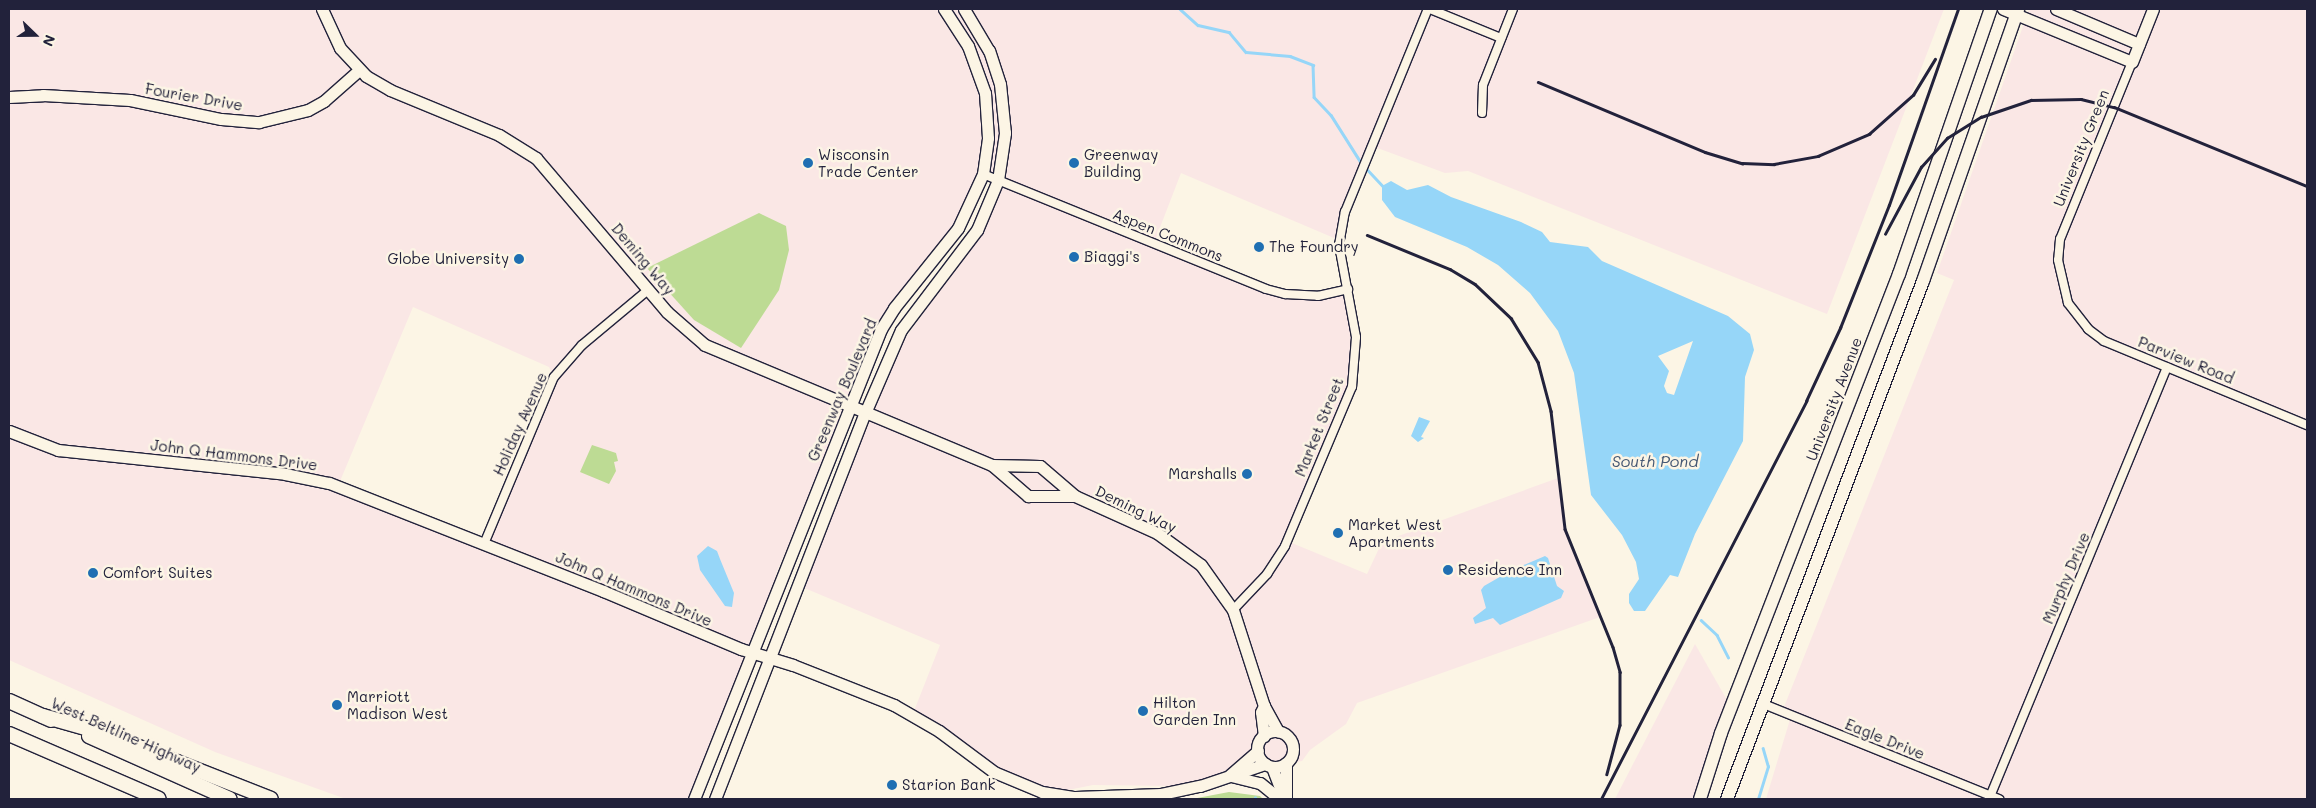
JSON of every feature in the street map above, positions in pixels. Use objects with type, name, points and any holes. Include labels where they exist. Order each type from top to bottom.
[{"type":"highway","name":"West Beltline Highway","points":[[9,701],[230,799]]},
{"type":"highway","points":[[43,716],[106,734],[271,799]]},
{"type":"highway","points":[[9,734],[159,799]]},
{"type":"highway","points":[[135,788],[149,799]]},
{"type":"main road","name":"University Avenue","points":[[1700,799],[1721,733],[1899,274],[1991,9]]},
{"type":"main road","points":[[1727,799],[1761,703],[1923,281],[2016,12]]},
{"type":"street","name":"Deming Way","points":[[322,9],[333,36],[359,70],[390,90],[499,135],[536,158],[680,326],[705,345],[992,465],[1028,496],[1075,496]]},
{"type":"street","name":"Greenway Boulevard","points":[[694,799],[881,329],[894,308],[958,228],[983,174],[988,138],[985,93],[968,46],[944,9]]},
{"type":"street","name":"Greenway Boulevard","points":[[714,799],[866,413],[902,330],[977,230],[998,180],[1005,133],[1000,84],[986,45],[964,9]]},
{"type":"street","points":[[1429,9],[1501,38]]},
{"type":"street","name":"Market Street","points":[[1234,610],[1267,574],[1285,546],[1352,387],[1357,352],[1348,289],[1339,245],[1353,191],[1429,9]]},
{"type":"street","points":[[1482,113],[1483,85],[1513,9]]},
{"type":"street","points":[[2003,9],[2016,12],[2132,62]]},
{"type":"street","points":[[2056,9],[2139,44]]},
{"type":"street","name":"University Green","points":[[2068,302],[2058,260],[2060,239],[2153,9]]},
{"type":"street","name":"Fourier Drive","points":[[9,97],[43,94],[130,100],[221,119],[259,122],[308,110],[324,101],[359,70]]},
{"type":"street","name":"Aspen Commons","points":[[983,174],[1266,289],[1285,294],[1318,296],[1348,289]]},
{"type":"street","name":"Holiday Avenue","points":[[484,544],[554,377],[582,345],[648,290]]},
{"type":"street","name":"Parview Road","points":[[2068,302],[2096,336],[2307,425]]},
{"type":"street","name":"Murphy Drive","points":[[1990,798],[2167,367]]},
{"type":"street","name":"John Q Hammons Drive","points":[[9,431],[58,450],[319,480],[752,652],[770,657],[909,712],[994,772],[1042,792],[1076,797],[1161,794],[1200,786],[1230,775],[1268,765]]},
{"type":"street","name":"Deming Way","points":[[992,465],[1035,464],[1075,496],[1149,528],[1180,547],[1201,565],[1234,610],[1264,706],[1278,732]]},
{"type":"street","name":"Eagle Drive","points":[[1761,703],[1990,798],[1999,799]]},
{"type":"street","name":"Deming Way","points":[[1264,706],[1261,712],[1264,736]]},
{"type":"street","points":[[1278,732],[1286,735],[1292,743],[1293,753],[1286,764],[1283,799],[1268,765],[1258,751],[1264,736],[1278,732]]},
{"type":"street","name":"John Q Hammons Drive","points":[[1230,775],[1258,751]]},
{"type":"street","points":[[1268,765],[1286,764]]},
{"type":"street","points":[[1230,775],[1241,781],[1260,783],[1283,799]]},
{"type":"shaded area","points":[[9,9],[1944,9],[1827,314],[1468,171],[1445,173],[1372,146],[1353,191],[1339,245],[1334,238],[1181,173],[1154,243],[1278,294],[1349,292],[1356,368],[1287,541],[1367,574],[1382,542],[1558,478],[1566,536],[1600,617],[1357,703],[1346,724],[1310,750],[1302,761],[1175,786],[1093,785],[1068,790],[1048,789],[984,762],[914,711],[940,645],[802,587],[884,379],[902,343],[982,231],[994,207],[1002,184],[983,174],[969,210],[894,308],[777,571],[761,633],[694,799],[346,799],[215,752],[9,660]],"holes":[[[413,307],[549,367],[554,377],[484,544],[338,486]]]},
{"type":"shaded area","points":[[2029,9],[2307,9],[2307,799],[1766,799],[1791,716],[1782,712],[1954,280],[1937,273]]},
{"type":"shaded area","points":[[1695,644],[1731,707],[1700,799],[1615,799]]},
{"type":"green space","points":[[759,213],[786,226],[789,250],[779,290],[741,348],[694,320],[647,268]]},
{"type":"green space","points":[[592,445],[616,453],[618,461],[614,462],[616,471],[609,484],[580,472]]},
{"type":"green space","points":[[1229,792],[1260,796],[1263,799],[1192,799]]},
{"type":"water","name":"South Pond","points":[[1391,181],[1407,190],[1428,185],[1451,197],[1521,222],[1542,232],[1550,242],[1588,247],[1602,261],[1728,316],[1750,334],[1754,350],[1745,377],[1743,441],[1695,534],[1678,577],[1670,575],[1645,611],[1634,611],[1629,603],[1629,594],[1639,579],[1636,562],[1622,535],[1591,495],[1574,373],[1558,331],[1530,293],[1498,265],[1467,247],[1395,217],[1382,200],[1382,186]],"holes":[[[1693,341],[1674,395],[1667,393],[1664,386],[1669,371],[1658,356]]]},
{"type":"water","points":[[1419,417],[1430,421],[1421,437],[1424,438],[1418,442],[1411,436]]},
{"type":"water","points":[[708,546],[717,551],[734,593],[732,607],[725,606],[700,570],[697,556]]},
{"type":"water","points":[[1545,556],[1548,558],[1557,586],[1564,591],[1561,598],[1500,625],[1493,618],[1475,624],[1473,618],[1486,608],[1481,590],[1484,586],[1512,570]]},
{"type":"waterway","points":[[1180,9],[1198,25],[1229,32],[1246,52],[1290,56],[1313,65],[1314,97],[1331,115],[1362,164]]},
{"type":"waterway","points":[[1366,168],[1384,187]]},
{"type":"waterway","points":[[1701,620],[1717,635],[1728,657]]},
{"type":"waterway","points":[[1758,799],[1768,767],[1763,749]]},
{"type":"railway","points":[[1601,799],[1806,401],[1840,328],[1889,205],[1958,9]]},
{"type":"railway","points":[[1538,82],[1705,152],[1742,163],[1774,164],[1818,156],[1869,134],[1913,95],[1935,59]]},
{"type":"railway","points":[[1885,234],[1921,167],[1947,138],[1981,117],[2031,100],[2081,99],[2114,107],[2307,186]]},
{"type":"railway","points":[[1367,235],[1450,269],[1475,284],[1511,318],[1538,362],[1551,411],[1565,529],[1613,647],[1620,672],[1620,725],[1607,774]]},
{"type":"place","name":"Wisconsin Trade Center","points":[[808,163]]},
{"type":"place","name":"Greenway Building","points":[[1074,163]]},
{"type":"place","name":"The Foundry","points":[[1259,247]]},
{"type":"place","name":"Biaggi's","points":[[1074,257]]},
{"type":"place","name":"Globe University","points":[[519,259]]},
{"type":"place","name":"Marshalls","points":[[1247,474]]},
{"type":"place","name":"Market West Apartments","points":[[1338,533]]},
{"type":"place","name":"Residence Inn","points":[[1448,570]]},
{"type":"place","name":"Comfort Suites","points":[[93,573]]},
{"type":"place","name":"Marriott Madison West","points":[[337,705]]},
{"type":"place","name":"Hilton Garden Inn","points":[[1143,711]]},
{"type":"place","name":"Starion Bank","points":[[892,785]]}]
